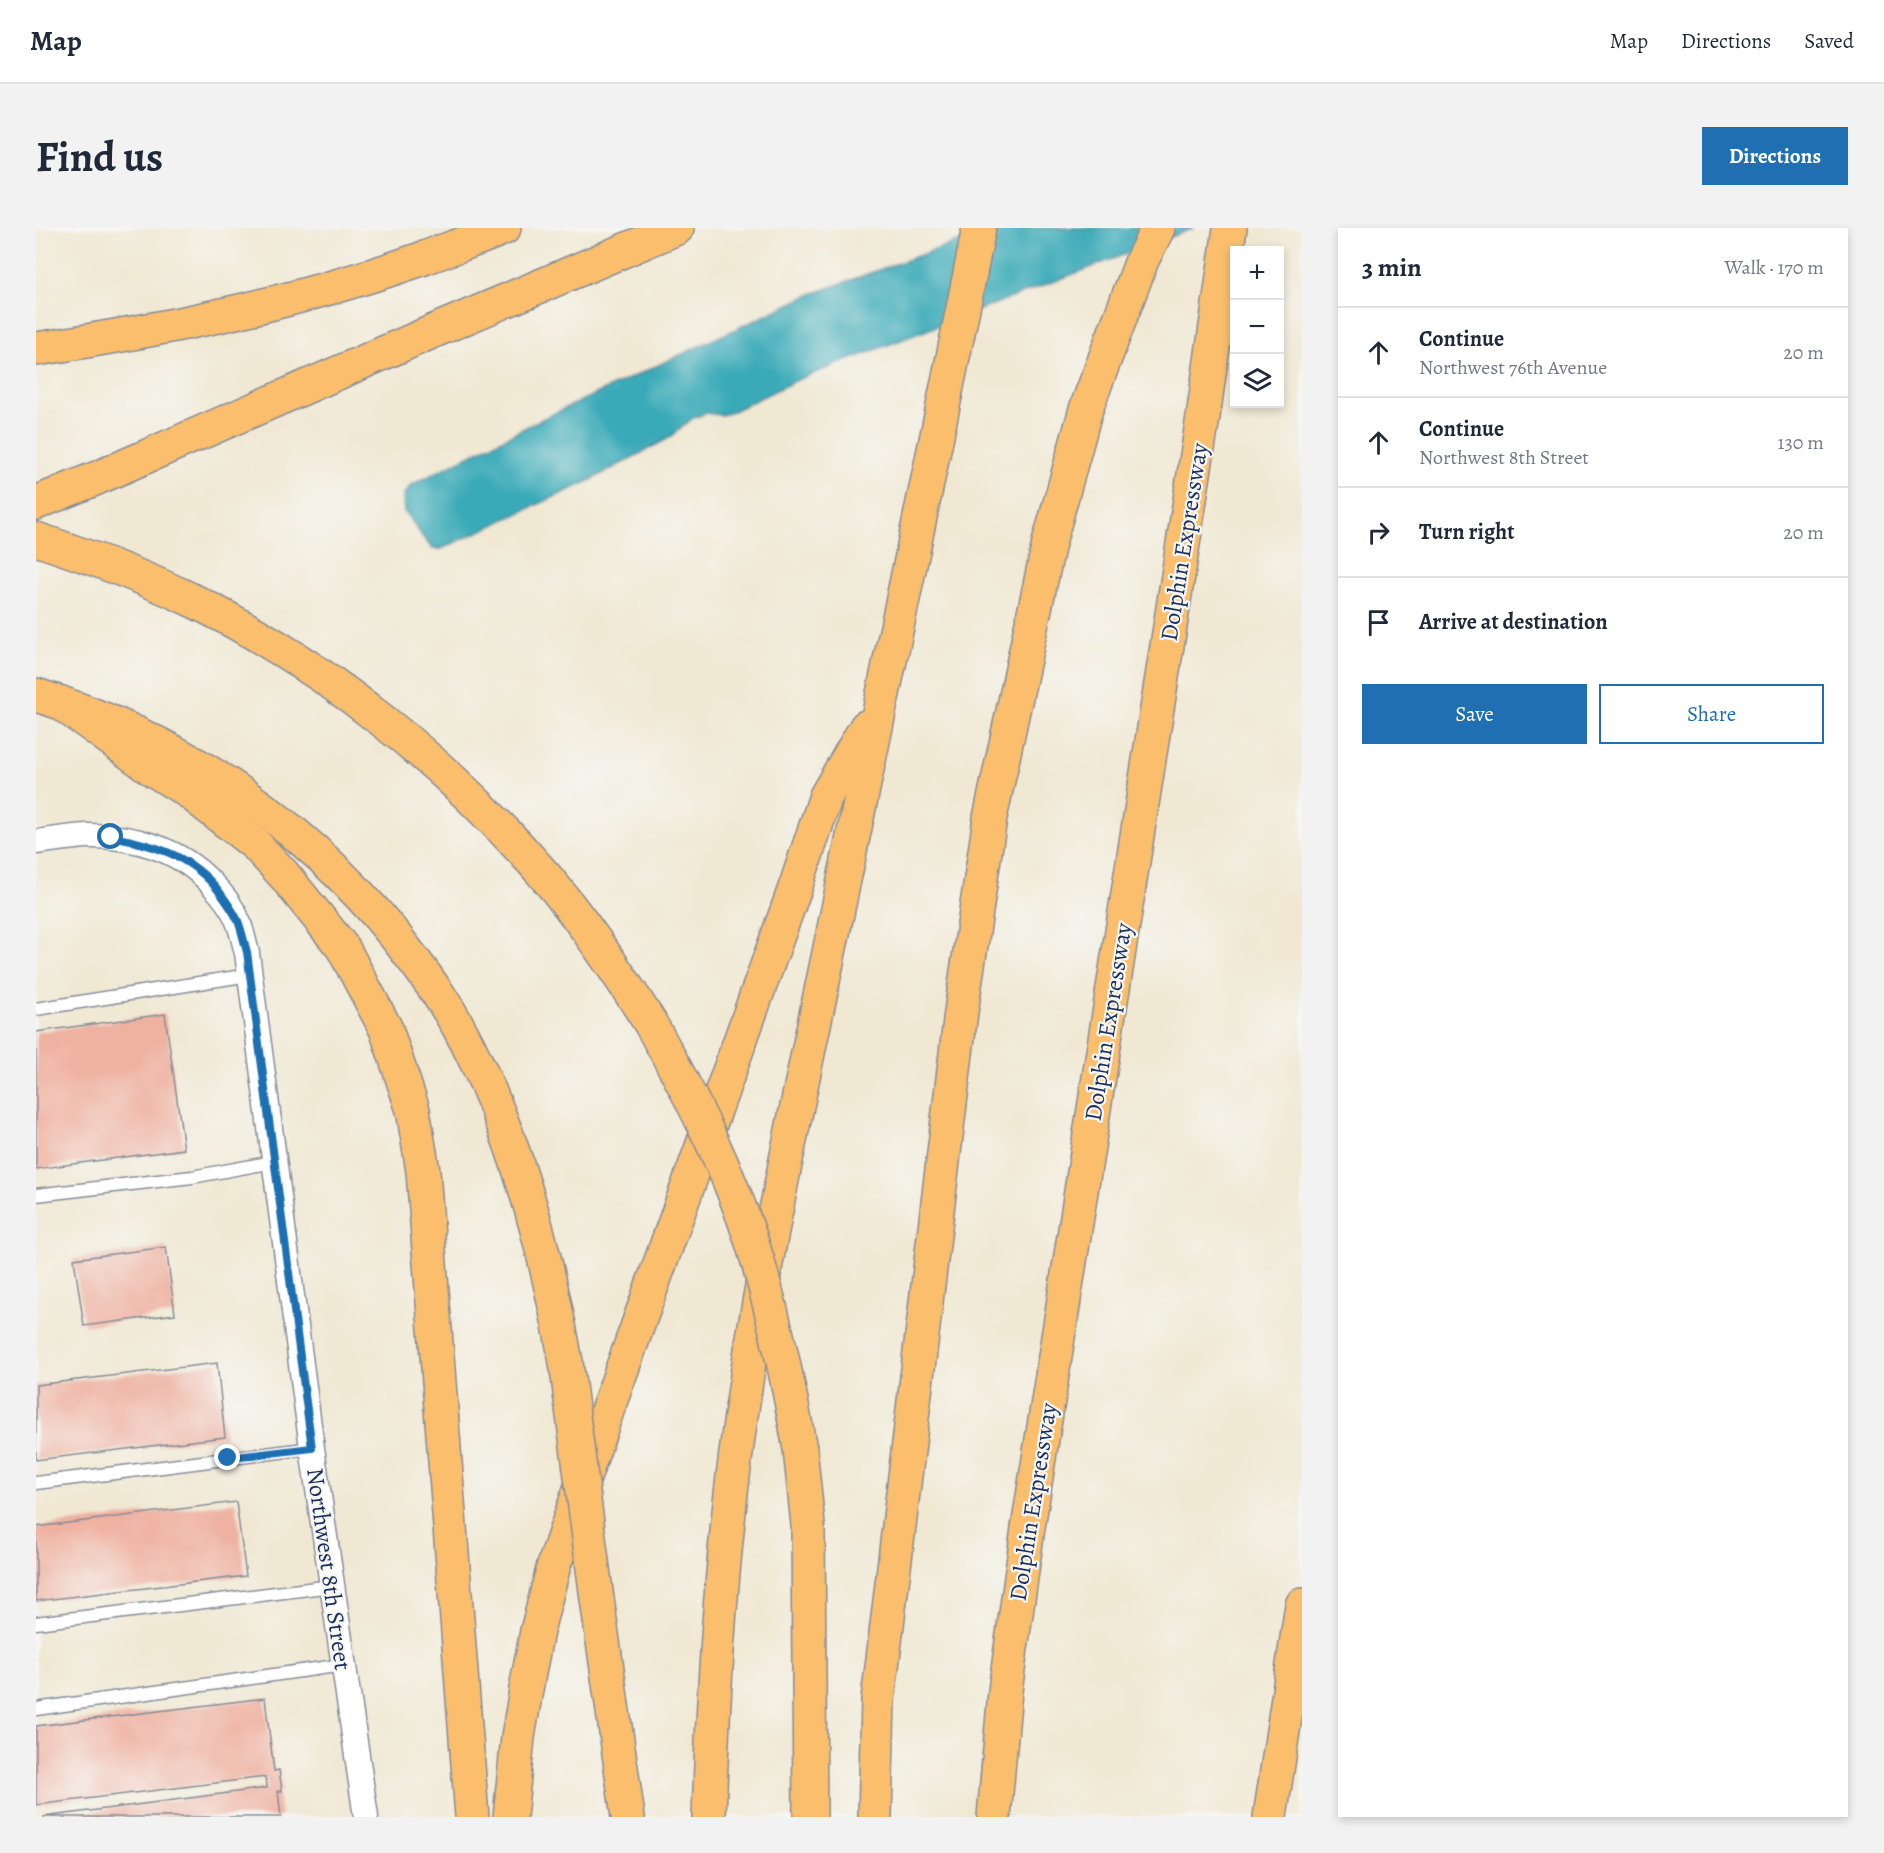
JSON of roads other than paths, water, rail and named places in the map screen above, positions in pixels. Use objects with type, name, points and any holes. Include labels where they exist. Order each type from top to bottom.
[{"type":"highway","points":[[36,349],[116,337],[279,303],[386,271],[504,228]]},
{"type":"highway","points":[[36,503],[677,228]]},
{"type":"highway","points":[[709,1817],[714,1681],[736,1455],[754,1332],[788,1152],[950,378],[979,228]]},
{"type":"highway","points":[[875,1817],[878,1700],[961,1012],[990,818],[1049,543],[1086,409],[1142,260],[1158,228]]},
{"type":"highway","name":"Dolphin Expressway","points":[[994,1817],[1005,1691],[1028,1528],[1202,429],[1230,228]]},
{"type":"highway","points":[[46,542],[92,557],[196,602],[292,658],[384,721],[468,795],[546,878],[616,970],[649,1021],[677,1070],[724,1170],[757,1260],[783,1358],[800,1449],[808,1525],[810,1817]]},
{"type":"highway","points":[[48,698],[118,724],[170,749],[220,778],[268,810],[354,887],[391,929],[458,1025],[506,1128],[540,1237],[554,1294],[566,1362],[628,1817]]},
{"type":"highway","points":[[48,698],[189,792],[255,844],[298,892],[343,948],[386,1029],[413,1110],[423,1171],[472,1817]]},
{"type":"highway","points":[[510,1817],[518,1737],[527,1684],[537,1631],[554,1565],[826,796],[880,705]]},
{"type":"highway","points":[[1270,1817],[1302,1605]]},
{"type":"street","name":"Northwest 8th Street","points":[[36,842],[85,836],[111,837],[138,841],[168,851],[199,870],[221,894],[238,920],[247,952],[312,1448],[366,1817]]},
{"type":"lane","points":[[36,1009],[249,975]]},
{"type":"lane","points":[[36,1195],[192,1177],[273,1162]]},
{"type":"lane","points":[[36,1483],[312,1448]]},
{"type":"lane","points":[[36,1623],[332,1586]]},
{"type":"lane","points":[[36,1710],[343,1665]]},
{"type":"water","points":[[996,228],[1194,228],[799,379],[729,413],[721,415],[706,413],[693,418],[667,439],[589,481],[441,549],[433,549],[404,511],[403,496],[411,485],[542,419],[809,295]]}]
